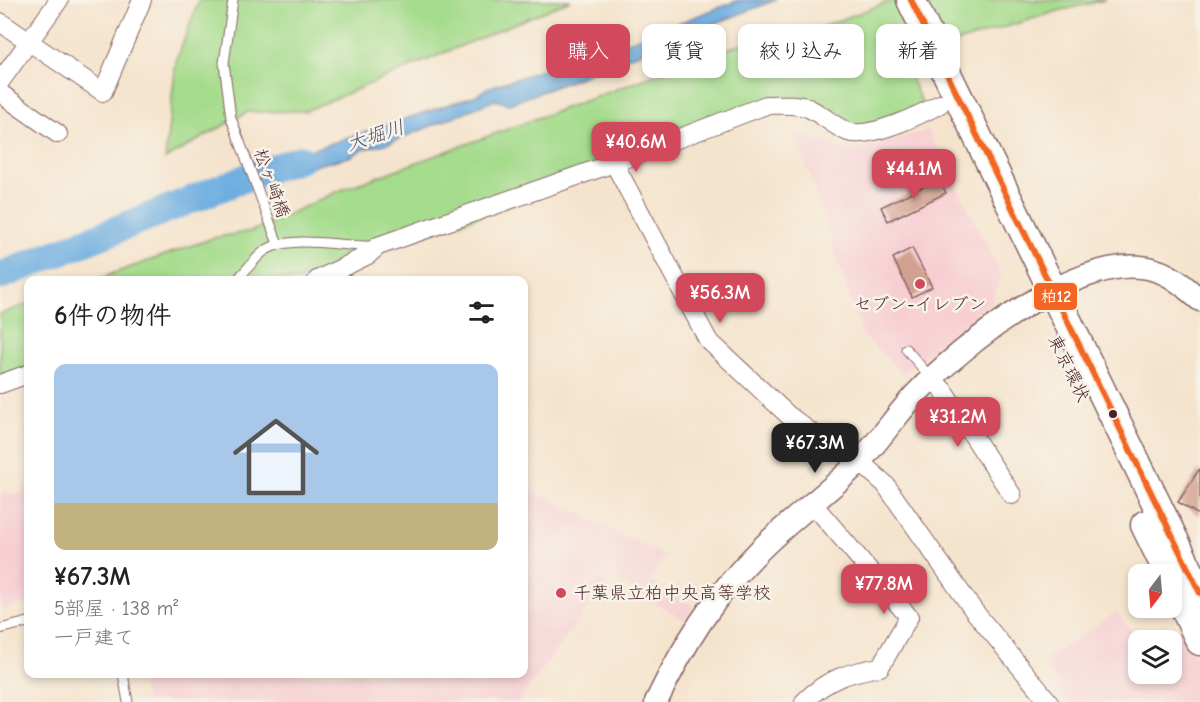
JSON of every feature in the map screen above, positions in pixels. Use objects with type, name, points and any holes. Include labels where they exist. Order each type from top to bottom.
[{"type":"highway","name":"東京環状","points":[[897,1],[940,104],[1200,593]]},
{"type":"highway","name":"東京環状","points":[[897,1],[1044,296],[1165,564]]},
{"type":"highway","points":[[1182,602],[1200,641]]},
{"type":"street","points":[[0,82],[59,0]]},
{"type":"street","points":[[0,22],[103,92],[142,0]]},
{"type":"street","points":[[0,93],[58,134]]},
{"type":"street","points":[[325,276],[368,255],[378,246],[614,163],[766,105],[809,108],[829,123],[850,133],[868,133],[921,114],[940,104]]},
{"type":"street","points":[[614,163],[708,340],[788,415],[817,437],[859,461],[885,484],[974,611],[1049,702]]},
{"type":"street","points":[[656,702],[686,640],[722,591],[765,545],[859,461],[915,395],[1001,322],[1044,296],[1092,275],[1128,266],[1153,269],[1170,276],[1200,300]]},
{"type":"street","points":[[0,384],[24,375]]},
{"type":"street","points":[[932,379],[943,390],[1012,495]]},
{"type":"street","points":[[807,701],[832,679],[851,672],[880,667],[909,617],[813,504]]},
{"type":"lane","name":"松ヶ崎橋","points":[[233,0],[224,63],[231,118],[278,244]]},
{"type":"lane","points":[[241,276],[263,251],[278,244],[293,241],[355,247],[378,246]]},
{"type":"lane","points":[[906,349],[932,379]]},
{"type":"lane","points":[[0,629],[24,623]]},
{"type":"lane","points":[[124,678],[128,702]]},
{"type":"shaded area","points":[[928,130],[1001,274],[992,301],[902,374],[862,334],[796,132],[853,152]]},
{"type":"shaded area","name":"千葉県立柏中央高等学校","points":[[528,488],[664,556],[650,581],[694,606],[684,620],[610,577],[518,702],[146,702],[140,678],[528,678]]},
{"type":"shaded area","points":[[24,490],[24,604],[0,610],[0,492],[17,495]]},
{"type":"shaded area","points":[[1116,612],[1131,630],[1128,630],[1128,684],[1182,684],[1182,630],[1200,667],[1200,702],[1065,702],[1045,660]]},
{"type":"green space","points":[[199,0],[571,0],[305,111],[247,112],[165,159],[176,62]]},
{"type":"green space","points":[[894,0],[1105,0],[1058,11],[960,41],[960,24],[876,24],[876,78],[911,78],[923,105],[867,128],[845,125],[801,101],[310,276],[106,276],[213,238],[252,231],[341,190],[647,78],[726,78],[726,49],[738,45],[738,78],[864,78],[864,24],[829,24]]},
{"type":"green space","points":[[24,305],[24,370],[0,379],[0,314]]},
{"type":"water","points":[[739,0],[776,0],[714,24],[676,24]]},
{"type":"water","points":[[642,37],[642,52],[630,56],[630,41]]},
{"type":"water","points":[[546,69],[546,78],[578,78],[509,104],[495,100],[389,143],[364,149],[349,157],[268,177],[263,166],[477,95],[487,88]]},
{"type":"building","points":[[939,179],[946,193],[888,221],[881,207]]},
{"type":"building","points":[[912,248],[932,287],[912,297],[893,258]]},
{"type":"building","points":[[1200,468],[1200,516],[1178,502]]},
{"type":"waterway","name":"大堀川","points":[[0,276],[263,171],[301,159]]},
{"type":"transit line","name":"柏12","points":[[911,0],[1200,593]]},
{"type":"place","name":"セブン-イレブン","points":[[920,284]]},
{"type":"place","name":"千葉県立柏中央高等学校","points":[[561,593]]}]
